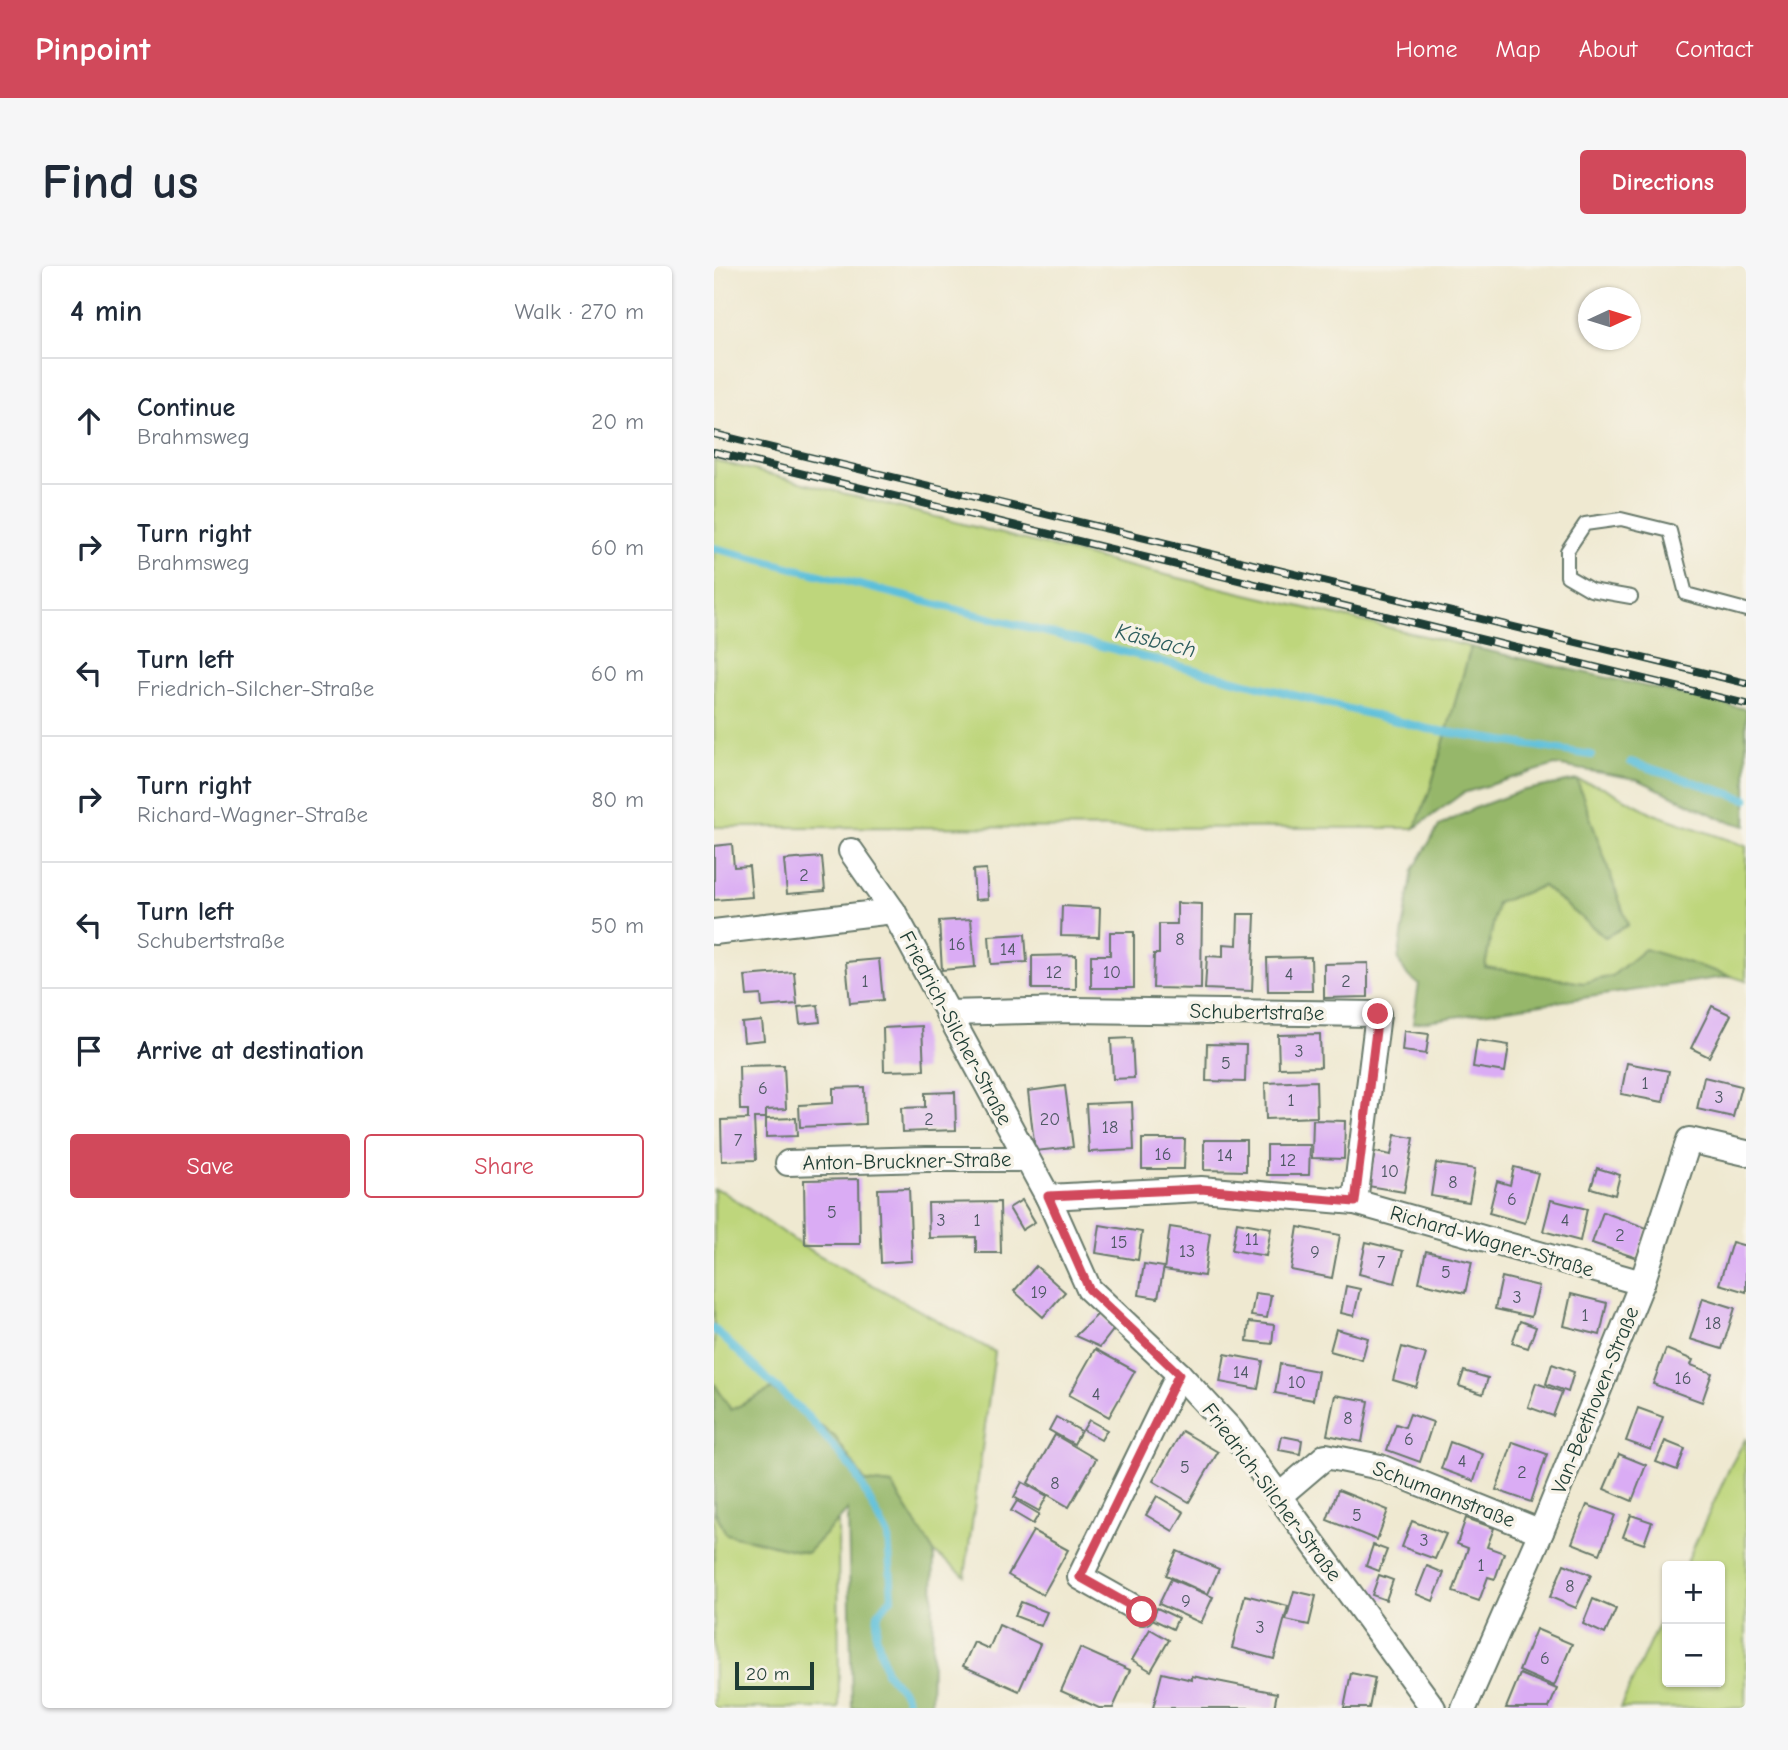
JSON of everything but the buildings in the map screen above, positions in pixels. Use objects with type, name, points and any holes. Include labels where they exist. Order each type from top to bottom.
[{"type":"street","name":"Friedrich-Silcher-Straße","points":[[851,851],[893,911],[1048,1196],[1089,1289],[1179,1374],[1231,1430],[1433,1708]]},
{"type":"street","points":[[714,932],[893,911]]},
{"type":"street","name":"Schubertstraße","points":[[948,1013],[1072,1010],[1378,1014],[1355,1202]]},
{"type":"street","name":"Van-Beethoven-Straße","points":[[1464,1708],[1541,1532],[1642,1283],[1689,1140],[1746,1153]]},
{"type":"street","name":"Anton-Bruckner-Straße","points":[[788,1163],[1026,1159]]},
{"type":"street","name":"Richard-Wagner-Straße","points":[[1048,1196],[1201,1189],[1355,1202],[1642,1283]]},
{"type":"street","points":[[1142,1612],[1080,1577],[1179,1374]]},
{"type":"street","name":"Schumannstraße","points":[[1279,1496],[1326,1456],[1380,1467],[1541,1532]]},
{"type":"lane","points":[[1631,597],[1591,590],[1567,576],[1567,551],[1584,524],[1621,519],[1670,531],[1686,594],[1746,610]]},
{"type":"green space","points":[[714,460],[1115,563],[1471,647],[1429,793],[1415,828],[714,827]]},
{"type":"green space","points":[[1471,647],[1746,709],[1746,826],[1724,820],[1637,779],[1555,765],[1463,793],[1415,828],[1429,793]]},
{"type":"green space","points":[[1577,780],[1603,787],[1654,814],[1746,846],[1746,981],[1645,949],[1612,976],[1583,983],[1485,967],[1497,903],[1543,886],[1605,937],[1628,925]]},
{"type":"green space","points":[[1577,780],[1628,925],[1605,937],[1543,886],[1497,903],[1485,967],[1583,983],[1612,976],[1645,949],[1731,976],[1413,1023],[1419,984],[1408,976],[1398,960],[1413,870],[1439,826],[1475,808],[1521,791]]},
{"type":"green space","points":[[714,1189],[722,1191],[804,1247],[995,1352],[965,1576],[934,1552],[892,1485],[866,1482],[835,1437],[772,1390],[731,1410],[714,1383]]},
{"type":"green space","points":[[714,1383],[731,1410],[772,1389],[835,1437],[865,1482],[892,1485],[934,1552],[931,1708],[852,1708],[848,1510],[807,1553],[726,1534],[714,1509]]},
{"type":"green space","points":[[1746,1438],[1746,1708],[1620,1708],[1662,1616],[1662,1687],[1725,1687],[1725,1561],[1687,1561]]},
{"type":"green space","points":[[714,1509],[726,1534],[806,1553],[838,1519],[839,1708],[714,1708]]},
{"type":"waterway","name":"Käsbach","points":[[714,548],[1428,729],[1591,755]]},
{"type":"waterway","name":"Käsbach","points":[[1631,762],[1746,799]]},
{"type":"waterway","points":[[714,1329],[809,1418],[854,1471],[888,1536],[892,1597],[878,1614],[876,1634],[886,1672],[905,1694],[910,1708]]},
{"type":"railway","points":[[714,434],[1746,683]]},
{"type":"railway","points":[[714,452],[1746,704]]},
{"type":"route","points":[[1142,1612],[1080,1577],[1179,1374],[1089,1289],[1048,1196],[1201,1189],[1355,1202],[1378,1014]]}]
